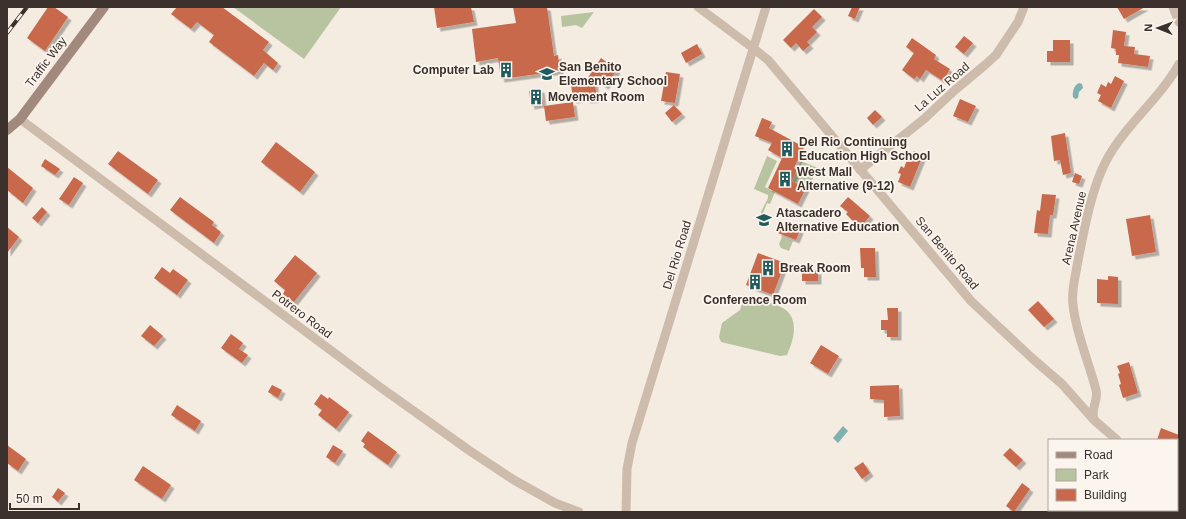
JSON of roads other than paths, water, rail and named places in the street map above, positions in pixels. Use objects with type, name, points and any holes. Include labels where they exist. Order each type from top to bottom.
[{"type":"street","name":"Traffic Way","points":[[7,130],[20,119],[104,7]]},
{"type":"street","name":"San Benito Road","points":[[698,7],[768,60],[971,301],[1032,359],[1062,384],[1094,420],[1117,439]]},
{"type":"street","name":"Del Rio Road","points":[[626,512],[627,469],[632,443],[766,7]]},
{"type":"street","name":"La Luz Road","points":[[860,170],[924,119],[996,55],[1018,22],[1024,7]]},
{"type":"street","points":[[1173,7],[1179,22]]},
{"type":"street","name":"Arena Avenue","points":[[1094,420],[1092,413],[1097,392],[1073,305],[1073,288],[1082,239],[1093,196],[1106,161],[1121,138],[1172,76],[1179,64]]},
{"type":"street","name":"Potrero Road","points":[[20,119],[380,387],[470,451],[514,480],[555,503],[579,512]]},
{"type":"water","points":[[1079,83],[1082,84],[1083,88],[1079,92],[1078,98],[1075,99],[1073,97],[1073,91]]},
{"type":"water","points":[[843,426],[848,431],[838,443],[833,438]]},
{"type":"railway","points":[[7,33],[27,7]]},
{"type":"place","name":"Computer Lab","points":[[506,70]]},
{"type":"place","name":"San Benito Elementary School","points":[[547,74]]},
{"type":"place","name":"Movement Room","points":[[536,97]]},
{"type":"place","name":"Del Rio Continuing Education High School","points":[[787,149]]},
{"type":"place","name":"West Mall Alternative (9-12)","points":[[785,179]]},
{"type":"place","name":"Atascadero Alternative Education","points":[[764,220]]},
{"type":"place","name":"Break Room","points":[[768,268]]},
{"type":"place","name":"Conference Room","points":[[755,282]]}]
